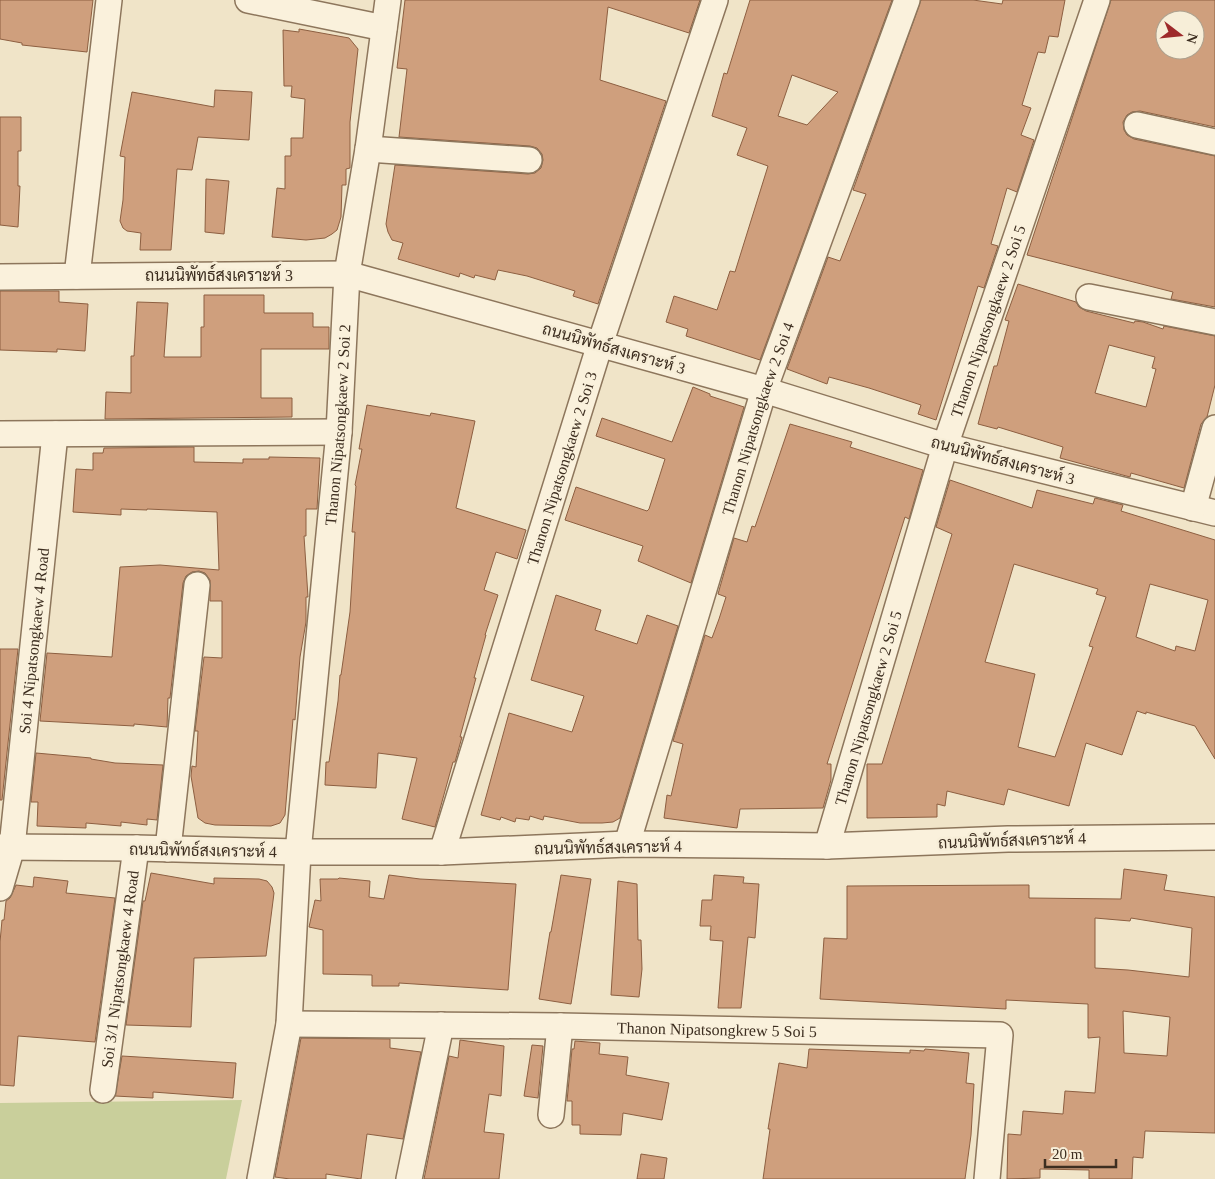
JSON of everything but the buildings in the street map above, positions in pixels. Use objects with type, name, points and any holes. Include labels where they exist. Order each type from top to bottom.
[{"type":"street","points":[[77,276],[109,0]]},
{"type":"street","points":[[248,0],[384,28]]},
{"type":"street","name":"Thanon Nipatsongkaew 2 Soi 2","points":[[260,1179],[288,1024],[298,852],[339,432],[347,274],[368,150],[388,0]]},
{"type":"street","name":"Thanon Nipatsongkaew 2 Soi 3","points":[[442,852],[600,344],[716,0]]},
{"type":"street","name":"Thanon Nipatsongkaew 2 Soi 4","points":[[627,844],[764,390],[907,0]]},
{"type":"street","name":"Thanon Nipatsongkaew 2 Soi 5","points":[[827,846],[945,446],[1097,0]]},
{"type":"street","points":[[1137,125],[1215,142]]},
{"type":"street","points":[[368,150],[529,160]]},
{"type":"street","name":"ถนนนิพัทธ์สงเคราะห์ 3","points":[[0,277],[347,274],[764,390],[945,446],[1204,511]]},
{"type":"street","points":[[1089,297],[1215,322]]},
{"type":"street","points":[[1204,511],[1215,428]]},
{"type":"street","points":[[0,434],[339,432]]},
{"type":"street","name":"Soi 4 Nipatsongkaew 4 Road","points":[[0,888],[55,434]]},
{"type":"street","points":[[168,850],[197,586]]},
{"type":"street","name":"ถนนนิพัทธ์สงเคราะห์ 4","points":[[6,847],[298,852],[442,852],[627,844],[827,846],[1008,839],[1215,837]]},
{"type":"street","name":"Soi 3/1 Nipatsongkaew 4 Road","points":[[103,1090],[136,848]]},
{"type":"street","name":"Thanon Nipatsongkrew 5 Soi 5","points":[[288,1024],[560,1026],[1000,1035],[987,1179]]},
{"type":"street","points":[[409,1179],[441,1025]]},
{"type":"street","points":[[551,1115],[560,1026]]},
{"type":"green space","points":[[242,1100],[226,1179],[0,1179],[0,1103]]}]
